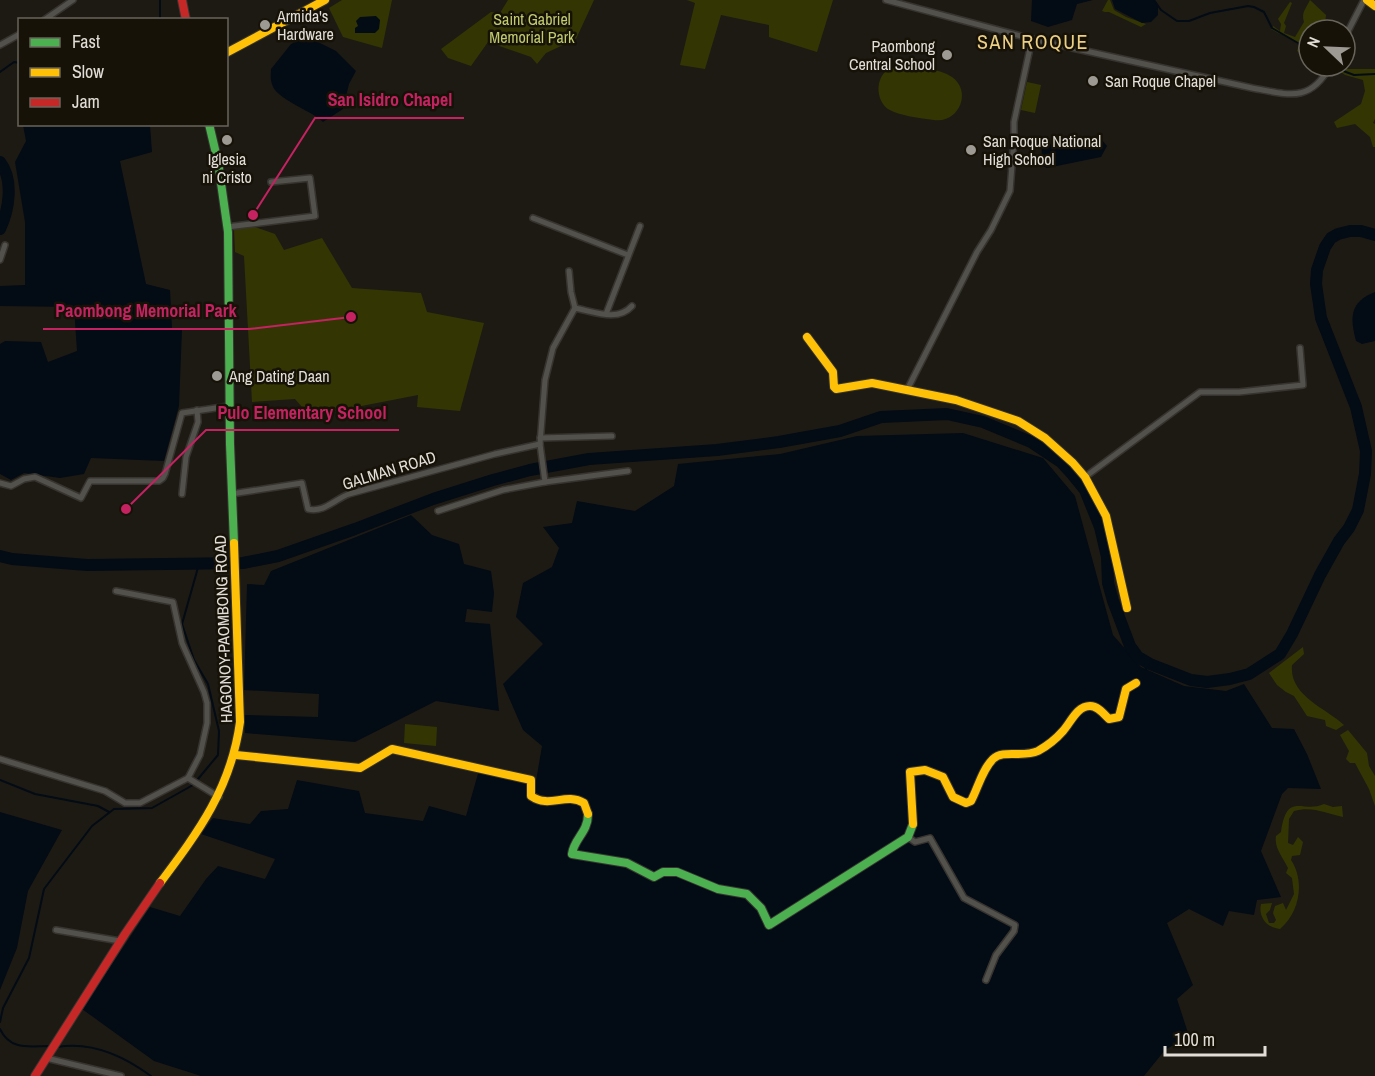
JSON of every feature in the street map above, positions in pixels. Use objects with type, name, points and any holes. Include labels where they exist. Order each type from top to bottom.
[{"type":"street","points":[[47,18],[73,0]]},
{"type":"street","points":[[182,0],[186,18]]},
{"type":"street","points":[[228,52],[325,0]]},
{"type":"street","points":[[886,0],[1032,39],[1252,88],[1294,95],[1309,91],[1317,86],[1322,78]]},
{"type":"street","points":[[1356,18],[1366,0],[1375,6]]},
{"type":"street","points":[[0,45],[18,35]]},
{"type":"street","points":[[907,390],[973,258],[992,230],[1010,191],[1014,122],[1032,39]]},
{"type":"street","name":"HAGONOY-PAOMBONG ROAD","points":[[35,1076],[120,941],[219,797],[236,755],[240,722],[231,494],[227,227],[218,162],[209,126]]},
{"type":"street","points":[[227,227],[315,216],[310,178],[271,182]]},
{"type":"street","points":[[533,219],[628,255]]},
{"type":"street","points":[[606,314],[640,226]]},
{"type":"street","points":[[0,260],[5,245]]},
{"type":"street","points":[[545,482],[540,441],[545,380],[553,348],[575,308],[569,271]]},
{"type":"street","points":[[575,308],[621,315],[632,306]]},
{"type":"street","points":[[807,337],[832,372],[836,388],[872,383],[956,400],[1018,421],[1054,445],[1085,477],[1106,516],[1127,608]]},
{"type":"street","points":[[1085,477],[1200,392],[1239,392],[1303,385],[1300,348]]},
{"type":"street","points":[[0,483],[11,486],[31,477],[38,478],[81,498],[90,481],[159,481],[165,474],[179,417],[182,413],[229,406]]},
{"type":"street","points":[[182,494],[186,457],[198,422],[197,410]]},
{"type":"street","points":[[540,441],[612,436]]},
{"type":"street","name":"GALMAN ROAD","points":[[231,494],[302,483],[308,508],[313,510],[327,506],[349,494],[540,441]]},
{"type":"street","points":[[438,511],[504,490],[628,471]]},
{"type":"street","points":[[0,759],[105,791],[118,800],[133,804],[191,779],[204,742],[207,703],[182,642],[172,602],[116,591]]},
{"type":"street","points":[[236,755],[360,768],[392,748],[531,780],[531,796],[535,800],[549,803],[577,799],[584,801],[588,809],[588,823],[573,847],[572,854],[627,863],[654,878],[663,872],[676,872],[718,890],[747,894],[756,901],[769,924],[908,837],[914,825],[908,783],[910,772],[925,770],[943,777],[954,801],[966,803],[970,801],[993,759],[1001,754],[1028,756],[1038,751],[1061,734],[1074,714],[1081,708],[1089,706],[1097,708],[1109,719],[1119,717],[1126,689],[1136,683]]},
{"type":"street","points":[[191,779],[219,797]]},
{"type":"street","points":[[908,837],[918,842],[930,838],[964,898],[1016,926],[996,955],[986,980]]},
{"type":"street","points":[[56,930],[120,941]]},
{"type":"street","points":[[47,1056],[121,1076]]},
{"type":"green space","points":[[342,0],[392,0],[382,48],[343,37],[329,8]]},
{"type":"green space","name":"Saint Gabriel Memorial Park","points":[[508,0],[594,0],[576,39],[546,53],[537,64],[531,57],[488,42],[471,66],[448,58],[441,49],[491,12],[500,13]]},
{"type":"green space","points":[[687,0],[833,0],[817,52],[769,37],[769,25],[721,15],[705,69],[680,65],[695,3]]},
{"type":"green space","points":[[1108,0],[1114,10],[1146,24],[1141,27],[1102,11]]},
{"type":"green space","points":[[1310,0],[1326,15],[1326,18],[1303,18]]},
{"type":"green space","points":[[1290,2],[1292,3],[1284,23],[1286,26],[1284,33],[1295,37],[1297,34],[1297,43],[1271,29],[1273,26],[1280,31],[1281,24],[1278,19]]},
{"type":"green space","points":[[902,64],[934,70],[952,77],[958,83],[962,98],[956,112],[943,120],[934,120],[904,115],[884,106],[879,91],[882,76],[887,70]]},
{"type":"green space","points":[[1357,69],[1375,69],[1375,119],[1373,123],[1375,124],[1375,147],[1370,137],[1355,124],[1337,128],[1334,122],[1361,104],[1365,91],[1363,80],[1356,78]]},
{"type":"green space","points":[[1027,82],[1041,85],[1035,113],[1021,110]]},
{"type":"green space","points":[[255,227],[275,234],[284,250],[322,238],[352,288],[421,293],[427,312],[484,323],[460,411],[417,407],[418,395],[310,416],[295,399],[252,402],[244,256],[235,252],[234,229]]},
{"type":"green space","points":[[1303,647],[1304,654],[1292,665],[1296,685],[1310,700],[1344,725],[1336,730],[1326,726],[1325,720],[1307,716],[1294,696],[1277,685],[1269,673]]},
{"type":"green space","points":[[405,724],[437,727],[436,746],[404,743]]},
{"type":"green space","points":[[1348,730],[1367,753],[1369,766],[1375,776],[1375,806],[1355,763],[1350,763],[1346,759],[1349,751],[1340,735]]},
{"type":"green space","points":[[1324,804],[1333,807],[1342,806],[1343,817],[1307,809],[1294,811],[1289,819],[1288,843],[1293,845],[1298,837],[1303,842],[1300,855],[1292,856],[1291,860],[1298,877],[1298,896],[1287,922],[1280,929],[1275,928],[1267,924],[1262,917],[1261,904],[1272,903],[1266,914],[1269,923],[1274,923],[1276,920],[1273,913],[1275,906],[1283,903],[1286,910],[1294,894],[1292,878],[1286,873],[1288,868],[1278,848],[1276,836],[1281,832],[1287,811],[1292,807]]},
{"type":"shaded area","points":[[1032,0],[1093,0],[1077,4],[1072,20],[1048,27],[1031,21]]},
{"type":"shaded area","points":[[1112,0],[1154,0],[1158,6],[1158,15],[1151,22],[1142,23],[1115,9]]},
{"type":"shaded area","points":[[376,16],[380,20],[379,29],[375,33],[355,33],[355,28],[358,26],[356,21],[360,17]]},
{"type":"shaded area","points":[[313,34],[318,42],[336,51],[356,71],[349,84],[343,109],[323,122],[280,95],[271,80],[271,69],[291,44]]},
{"type":"shaded area","points":[[23,126],[150,126],[152,152],[120,161],[146,284],[170,290],[172,328],[182,329],[179,406],[164,461],[91,458],[84,474],[60,478],[24,473],[11,480],[0,474],[0,344],[5,341],[41,342],[48,362],[77,351],[74,307],[0,306],[0,286],[25,285],[25,222],[15,162],[26,141]]},
{"type":"shaded area","points":[[1102,140],[1107,146],[1101,157],[1047,168],[1043,166],[1041,145]]},
{"type":"shaded area","points":[[1375,292],[1375,341],[1362,344],[1356,341],[1353,325],[1354,312],[1360,301]]},
{"type":"shaded area","points":[[963,433],[1043,458],[1075,496],[1113,635],[1141,667],[1184,686],[1226,691],[1244,684],[1272,728],[1294,729],[1321,789],[1288,788],[1282,794],[1261,851],[1281,897],[1257,900],[1254,915],[1229,911],[1223,926],[1189,909],[1167,923],[1193,985],[1177,999],[1189,1036],[1165,1050],[1144,1076],[201,1076],[154,1061],[82,1009],[150,907],[180,916],[218,866],[265,879],[275,859],[201,834],[213,818],[250,824],[261,811],[288,809],[297,780],[359,791],[365,813],[423,821],[429,806],[466,816],[479,770],[536,781],[542,746],[523,730],[503,684],[543,644],[516,617],[523,583],[552,567],[559,548],[543,527],[572,523],[577,501],[635,511],[674,486],[678,464],[780,454],[857,436]]},
{"type":"shaded area","points":[[411,515],[432,535],[459,544],[464,564],[491,571],[494,593],[492,612],[467,609],[465,622],[490,624],[499,711],[436,701],[355,742],[245,733],[244,715],[318,717],[319,694],[244,690],[247,584],[264,585],[271,571]]},
{"type":"shaded area","points":[[0,812],[62,830],[28,891],[17,948],[0,990]]},
{"type":"waterway","points":[[160,0],[160,18]]},
{"type":"waterway","points":[[1154,0],[1161,10],[1177,21],[1189,21],[1210,13],[1248,6],[1254,7],[1264,12],[1272,28],[1297,42]]},
{"type":"waterway","points":[[0,72],[14,62],[18,63]]},
{"type":"waterway","points":[[1357,75],[1375,74]]},
{"type":"waterway","points":[[0,162],[9,186],[8,204],[0,229]]},
{"type":"waterway","points":[[0,556],[87,565],[243,563],[278,556],[433,499],[530,470],[589,459],[717,450],[779,442],[840,431],[881,417],[947,414],[983,422],[1031,442],[1061,462],[1085,490],[1100,527],[1107,557],[1108,583],[1113,601],[1130,646],[1138,657],[1191,680],[1207,682],[1230,679],[1249,674],[1280,654],[1320,575],[1358,510],[1365,474],[1366,451],[1356,407],[1321,318],[1316,284],[1317,270],[1325,247],[1331,238],[1350,231],[1375,235]]},
{"type":"waterway","points":[[0,1022],[3,1008],[29,958],[44,889],[92,826],[114,809],[152,808],[193,785],[218,755],[219,731],[208,684],[194,660],[182,624],[199,564]]},
{"type":"waterway","points":[[1145,670],[1150,664]]},
{"type":"waterway","points":[[0,780],[35,794],[98,806],[109,812]]},
{"type":"waterway","points":[[0,1029],[4,1036],[15,1044],[51,1046]]},
{"type":"waterway","points":[[57,1047],[95,1048],[118,1056],[151,1076]]},
{"type":"traffic: fast","points":[[209,126],[218,162],[228,232],[230,444],[234,543]]},
{"type":"traffic: fast","points":[[588,814],[586,826],[572,854],[627,863],[654,877],[663,872],[677,872],[718,889],[747,894],[761,908],[769,925],[908,837],[913,824]]},
{"type":"traffic: slow","points":[[228,52],[325,0]]},
{"type":"traffic: slow","points":[[1367,0],[1375,6]]},
{"type":"traffic: slow","points":[[807,337],[833,372],[836,389],[872,383],[956,400],[1018,421],[1045,438],[1085,477],[1106,516],[1127,608]]},
{"type":"traffic: slow","points":[[160,883],[211,808],[236,746],[240,722],[234,543]]},
{"type":"traffic: slow","points":[[913,824],[910,772],[925,770],[943,777],[953,797],[966,803],[971,801],[989,763],[997,756],[1038,751],[1057,737],[1085,707],[1096,707],[1109,719],[1119,717],[1126,689],[1136,683]]},
{"type":"traffic: slow","points":[[236,755],[360,768],[392,749],[531,780],[531,796],[545,801],[577,800],[584,803],[588,814]]},
{"type":"traffic: jam","points":[[182,0],[186,18]]},
{"type":"traffic: jam","points":[[35,1076],[160,883]]},
{"type":"place","name":"Armida's Hardware","points":[[265,25]]},
{"type":"place","name":"Paombong Central School","points":[[947,55]]},
{"type":"place","name":"San Roque Chapel","points":[[1093,81]]},
{"type":"place","name":"Iglesia ni Cristo","points":[[227,140]]},
{"type":"place","name":"San Roque National High School","points":[[971,150]]},
{"type":"place","name":"San Isidro Chapel","points":[[253,215]]},
{"type":"place","name":"Paombong Memorial Park","points":[[351,317]]},
{"type":"place","name":"Ang Dating Daan","points":[[217,376]]},
{"type":"place","name":"Pulo Elementary School","points":[[126,509]]},
{"type":"district","name":"SAN ROQUE","points":[[1033,41]]}]
